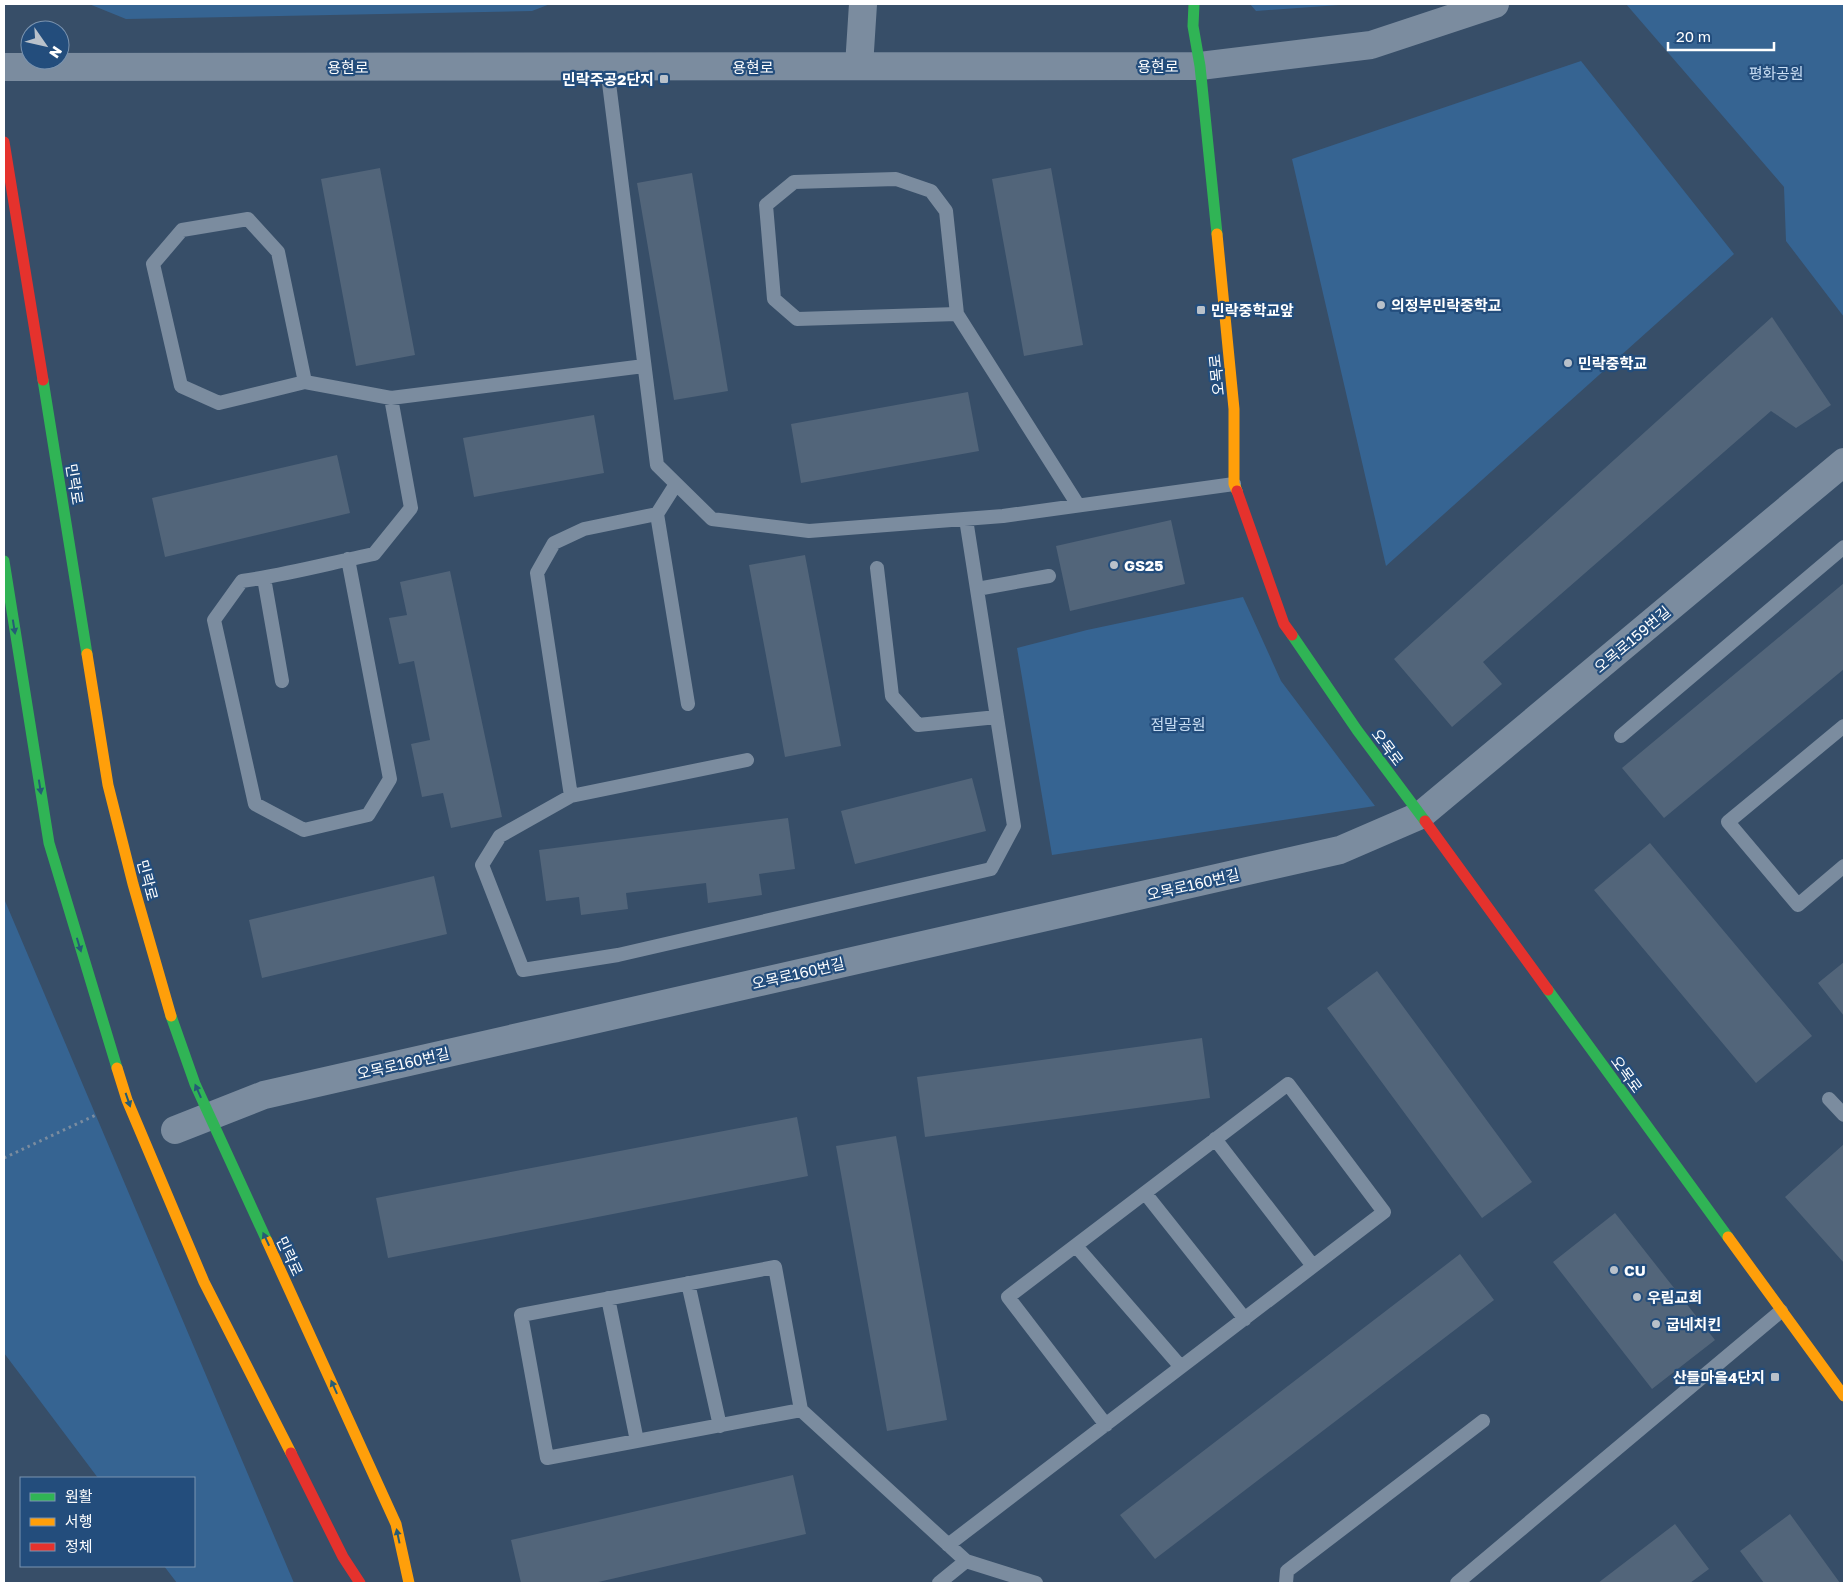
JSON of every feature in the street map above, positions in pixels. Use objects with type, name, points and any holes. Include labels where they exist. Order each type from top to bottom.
[{"type":"main road","name":"오목로","points":[[1194,4],[1193,26],[1200,66],[1234,409],[1234,484],[1284,624],[1356,730],[1421,815],[1781,1311],[1839,1379],[1844,1396]]},
{"type":"main road","name":"민락로","points":[[4,142],[108,785],[132,884],[164,995],[195,1084],[396,1524],[409,1583]]},
{"type":"main road","points":[[4,561],[49,843],[128,1100],[204,1282],[343,1557],[360,1583]]},
{"type":"street","points":[[859,66],[863,4]]},
{"type":"street","name":"용현로","points":[[4,68],[1200,66],[1371,45],[1495,4]]},
{"type":"street","name":"오목로159번길","points":[[1421,815],[1844,462]]},
{"type":"street","name":"오목로160번길","points":[[175,1130],[264,1094],[1340,850],[1421,815]]},
{"type":"lane","points":[[607,67],[657,465],[712,519],[809,531],[1003,516],[1234,484]]},
{"type":"lane","points":[[957,314],[797,319],[774,299],[766,205],[794,182],[896,179],[931,190],[946,211],[957,314],[1078,505]]},
{"type":"lane","points":[[305,382],[278,252],[248,219],[182,230],[153,264],[181,386],[219,403],[305,382],[391,398],[644,366]]},
{"type":"lane","points":[[348,559],[390,779],[368,815],[304,830],[255,804],[214,620],[242,581],[264,578],[348,559],[374,554],[411,508],[391,398]]},
{"type":"lane","points":[[676,484],[657,514],[688,704]]},
{"type":"lane","points":[[571,796],[537,573],[554,543],[584,529],[657,514]]},
{"type":"lane","points":[[747,760],[571,796],[500,836],[482,865],[523,970],[618,955],[991,869],[1014,826],[966,519]]},
{"type":"lane","points":[[1621,736],[1844,547]]},
{"type":"lane","points":[[877,568],[892,696],[918,725],[997,717]]},
{"type":"lane","points":[[977,590],[1049,576]]},
{"type":"lane","points":[[264,578],[282,681]]},
{"type":"lane","points":[[1844,726],[1728,822],[1798,905],[1844,866]]},
{"type":"lane","points":[[948,1545],[1106,1425],[1181,1367],[1245,1319],[1384,1212],[1288,1084],[1008,1297],[1106,1425]]},
{"type":"lane","points":[[1829,1099],[1844,1115]]},
{"type":"lane","points":[[1216,1139],[1313,1266]]},
{"type":"lane","points":[[1145,1193],[1245,1319]]},
{"type":"lane","points":[[1076,1246],[1181,1367]]},
{"type":"lane","points":[[801,1410],[547,1458],[521,1315],[775,1267],[801,1410],[966,1561],[1036,1583]]},
{"type":"lane","points":[[688,1283],[720,1426]]},
{"type":"lane","points":[[608,1298],[636,1441]]},
{"type":"lane","points":[[1457,1583],[1781,1311]]},
{"type":"lane","points":[[1286,1583],[1287,1571],[1483,1421]]},
{"type":"lane","points":[[939,1583],[966,1561]]},
{"type":"path","points":[[4,1158],[128,1100]]},
{"type":"green space","points":[[89,4],[550,4],[532,11],[126,19]]},
{"type":"green space","points":[[1250,4],[1353,4],[1256,11]]},
{"type":"green space","name":"평화공원","points":[[1626,4],[1844,4],[1844,317],[1786,241],[1784,187]]},
{"type":"green space","points":[[1581,61],[1734,254],[1386,566],[1292,159]]},
{"type":"green space","name":"점말공원","points":[[1243,597],[1281,681],[1375,806],[1052,855],[1017,648],[1087,630]]},
{"type":"green space","points":[[4,892],[5,901],[294,1583],[177,1583],[165,1567],[195,1567],[195,1477],[97,1477],[4,1353]]},
{"type":"building","points":[[380,168],[415,355],[356,366],[321,179]]},
{"type":"building","points":[[1051,168],[1083,345],[1024,356],[992,179]]},
{"type":"building","points":[[692,173],[728,391],[674,400],[637,183]]},
{"type":"building","points":[[1772,317],[1831,405],[1796,428],[1771,411],[1483,662],[1502,684],[1452,727],[1394,659]]},
{"type":"building","points":[[968,392],[979,451],[801,483],[791,424]]},
{"type":"building","points":[[594,415],[604,473],[474,497],[463,438]]},
{"type":"building","points":[[337,455],[350,513],[165,557],[152,498]]},
{"type":"building","points":[[1171,520],[1185,584],[1070,611],[1056,546]]},
{"type":"building","points":[[805,555],[841,746],[785,757],[749,565]]},
{"type":"building","points":[[450,571],[502,817],[451,828],[443,793],[422,797],[411,744],[430,740],[414,661],[399,664],[389,618],[407,615],[400,582]]},
{"type":"building","points":[[1844,583],[1844,669],[1664,818],[1622,768]]},
{"type":"building","points":[[972,778],[986,831],[855,864],[841,811]]},
{"type":"building","points":[[788,818],[795,869],[759,874],[762,895],[708,903],[706,883],[626,893],[628,909],[581,915],[579,897],[546,901],[539,850]]},
{"type":"building","points":[[1650,843],[1812,1036],[1756,1083],[1594,890]]},
{"type":"building","points":[[434,876],[447,934],[262,978],[249,920]]},
{"type":"building","points":[[1844,962],[1844,1016],[1818,983]]},
{"type":"building","points":[[1377,971],[1532,1182],[1482,1218],[1327,1008]]},
{"type":"building","points":[[1202,1038],[1210,1098],[925,1137],[917,1077]]},
{"type":"building","points":[[797,1117],[808,1176],[388,1258],[376,1198]]},
{"type":"building","points":[[896,1136],[947,1420],[887,1431],[836,1146]]},
{"type":"building","points":[[1844,1144],[1844,1263],[1785,1197]]},
{"type":"building","points":[[1615,1213],[1715,1340],[1652,1389],[1553,1262]]},
{"type":"building","points":[[1460,1254],[1494,1300],[1155,1559],[1120,1515]]},
{"type":"building","points":[[793,1475],[806,1534],[594,1583],[521,1583],[511,1540]]},
{"type":"building","points":[[1790,1514],[1840,1583],[1764,1583],[1740,1551]]},
{"type":"building","points":[[1675,1524],[1709,1569],[1690,1583],[1598,1583]]},
{"type":"traffic: fast","points":[[1194,4],[1193,26],[1200,66],[1217,234]]},
{"type":"traffic: fast","points":[[43,380],[87,654]]},
{"type":"traffic: fast","points":[[4,561],[49,843],[117,1068]]},
{"type":"traffic: fast","points":[[1292,635],[1357,730],[1425,821]]},
{"type":"traffic: fast","points":[[1548,990],[1728,1237]]},
{"type":"traffic: fast","points":[[171,1016],[195,1084],[267,1241]]},
{"type":"traffic: slow","points":[[1217,234],[1234,409],[1234,484],[1237,491]]},
{"type":"traffic: slow","points":[[87,654],[108,785],[133,884],[171,1016]]},
{"type":"traffic: slow","points":[[117,1068],[127,1100],[204,1282],[291,1453]]},
{"type":"traffic: slow","points":[[1728,1237],[1844,1396]]},
{"type":"traffic: slow","points":[[267,1241],[396,1524],[409,1583]]},
{"type":"traffic: jam","points":[[4,142],[43,380]]},
{"type":"traffic: jam","points":[[1237,491],[1284,624],[1292,635]]},
{"type":"traffic: jam","points":[[1425,821],[1548,990]]},
{"type":"traffic: jam","points":[[291,1453],[343,1557],[360,1583]]},
{"type":"place","name":"민락주공2단지","points":[[664,79]]},
{"type":"place","name":"의정부민락중학교","points":[[1381,305]]},
{"type":"place","name":"민락중학교앞","points":[[1201,310]]},
{"type":"place","name":"민락중학교","points":[[1568,363]]},
{"type":"place","name":"GS25","points":[[1114,565]]},
{"type":"place","name":"CU","points":[[1614,1270]]},
{"type":"place","name":"우림교회","points":[[1637,1297]]},
{"type":"place","name":"굽네치킨","points":[[1656,1324]]},
{"type":"place","name":"산들마을4단지","points":[[1775,1377]]}]
